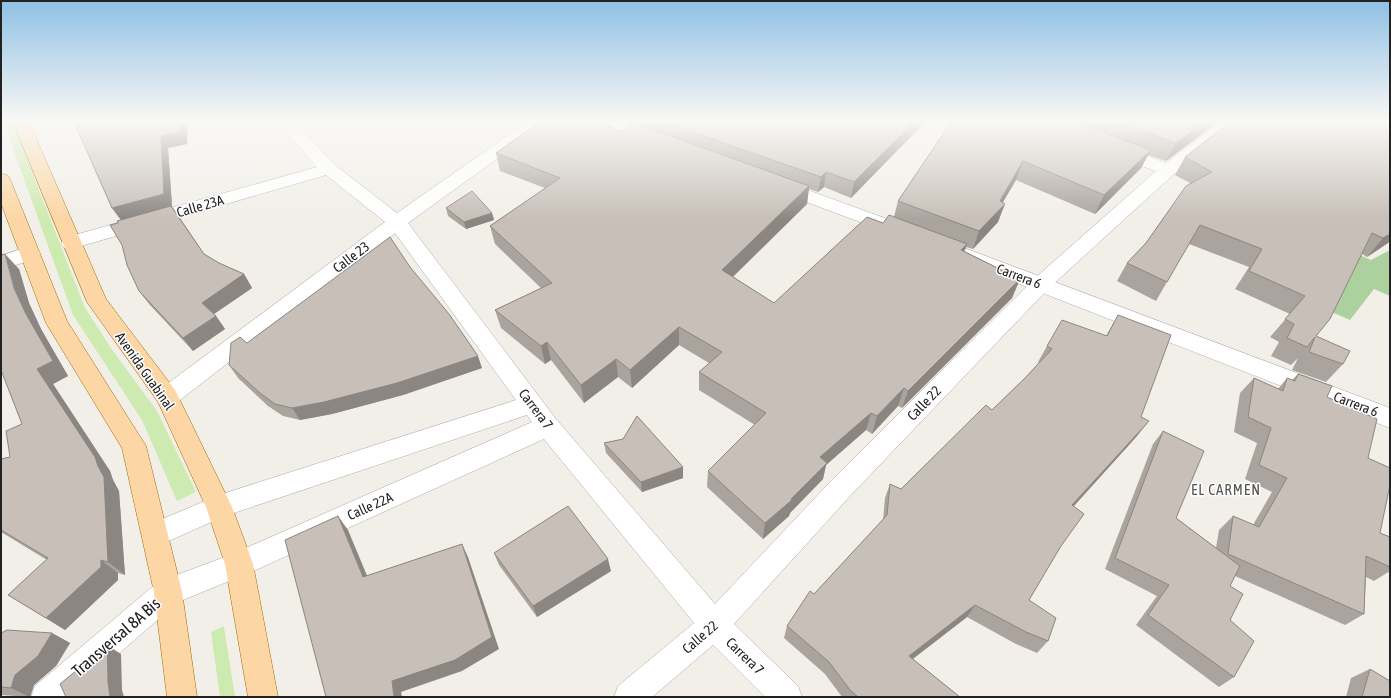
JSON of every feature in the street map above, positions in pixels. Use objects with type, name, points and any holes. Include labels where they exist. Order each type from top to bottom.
[{"type":"main road","name":"Avenida Guabinal","points":[[34,155],[70,243],[97,302],[167,397],[219,507],[239,564],[263,697]]},
{"type":"main road","points":[[1,179],[57,323],[134,446],[168,592],[182,697]]},
{"type":"street","name":"Carrera 7","points":[[316,155],[329,169],[397,222],[548,426],[714,625],[787,697]]},
{"type":"street","name":"Calle 23","points":[[167,397],[397,222],[492,155]]},
{"type":"street","points":[[1126,155],[1168,170]]},
{"type":"street","name":"Calle 22","points":[[629,697],[714,625],[841,488],[1041,284],[1168,170],[1189,155]]},
{"type":"street","name":"Calle 23A","points":[[70,243],[329,169]]},
{"type":"street","points":[[763,180],[910,234]]},
{"type":"street","name":"Carrera 6","points":[[954,251],[1390,418]]},
{"type":"street","points":[[1,263],[30,253]]},
{"type":"street","points":[[155,535],[219,507],[532,404]]},
{"type":"street","name":"Calle 22A","points":[[168,592],[239,564],[548,426]]},
{"type":"street","name":"Transversal 8A Bis","points":[[46,697],[168,592]]},
{"type":"green space","points":[[15,155],[25,155],[85,308],[113,351],[157,411],[196,492],[177,501],[142,420],[73,315]]},
{"type":"green space","points":[[1269,215],[1371,260],[1390,250],[1390,296],[1374,289],[1350,320],[1327,310]]},
{"type":"green space","points":[[224,626],[235,697],[220,697],[211,632]]},
{"type":"building","points":[[88,155],[162,155],[164,194],[112,208]]},
{"type":"building","points":[[500,155],[722,155],[809,186],[722,270],[774,303],[867,217],[883,223],[889,215],[967,244],[961,250],[1020,279],[908,391],[904,388],[877,416],[871,413],[820,457],[827,463],[791,499],[792,500],[765,523],[708,471],[766,413],[699,372],[722,352],[679,327],[630,370],[616,359],[581,385],[547,342],[541,346],[495,310],[552,283],[490,226],[560,178]]},
{"type":"building","points":[[757,155],[881,155],[854,182],[826,172],[821,177]]},
{"type":"building","points":[[929,155],[1146,155],[1104,195],[1023,161],[1000,201],[1005,204],[979,231],[898,201]]},
{"type":"building","points":[[1188,155],[1390,155],[1390,234],[1383,238],[1372,233],[1330,319],[1316,336],[1350,351],[1343,364],[1309,352],[1315,337],[1307,347],[1287,338],[1294,324],[1285,319],[1305,296],[1249,271],[1262,249],[1200,225],[1167,282],[1127,263],[1146,243],[1186,186],[1212,172],[1185,157]]},
{"type":"building","points":[[472,191],[492,213],[464,222],[446,208]]},
{"type":"building","points":[[171,206],[204,254],[219,263],[244,274],[202,303],[216,316],[183,338],[139,291],[127,265],[122,245],[110,225],[118,223],[117,221]]},
{"type":"building","points":[[390,237],[410,267],[449,314],[478,356],[397,383],[324,402],[292,408],[275,404],[260,393],[229,365],[231,343],[240,337],[247,343]]},
{"type":"building","points":[[5,254],[14,288],[26,314],[53,361],[37,369],[95,457],[104,477],[108,562],[101,560],[101,567],[46,618],[8,595],[48,558],[1,530],[1,459],[10,457],[6,431],[22,424],[1,370],[1,255]]},
{"type":"building","points":[[1118,315],[1171,335],[1141,417],[1149,421],[1072,505],[1084,514],[1061,546],[1029,600],[1056,618],[1048,641],[1026,632],[975,605],[909,656],[960,697],[858,697],[850,690],[829,662],[787,626],[810,591],[814,594],[887,515],[890,484],[901,489],[986,405],[992,410],[1052,349],[1047,346],[1062,320],[1107,336]]},
{"type":"building","points":[[1298,374],[1332,386],[1327,397],[1377,419],[1368,458],[1390,468],[1390,485],[1380,533],[1390,537],[1390,567],[1366,556],[1364,614],[1228,554],[1233,516],[1259,527],[1287,478],[1259,465],[1271,428],[1248,417],[1254,378],[1283,391],[1287,378],[1295,381]]},
{"type":"building","points":[[637,416],[683,467],[641,482],[604,443],[623,439]]},
{"type":"building","points":[[1163,431],[1204,451],[1176,518],[1240,566],[1230,586],[1243,594],[1230,620],[1254,641],[1234,677],[1148,615],[1169,585],[1115,558]]},
{"type":"building","points":[[568,506],[608,559],[533,606],[494,553]]},
{"type":"building","points":[[338,516],[363,577],[462,544],[492,637],[455,660],[392,681],[394,697],[326,697],[285,540]]},
{"type":"building","points":[[7,630],[52,633],[38,656],[15,675],[11,688],[1,687],[1,633]]},
{"type":"building","points":[[107,645],[110,697],[66,697],[60,684]]},
{"type":"building","points":[[1370,669],[1390,681],[1390,697],[1362,697]]},
{"type":"district","name":"EL CARMEN","points":[[1226,489]]}]
